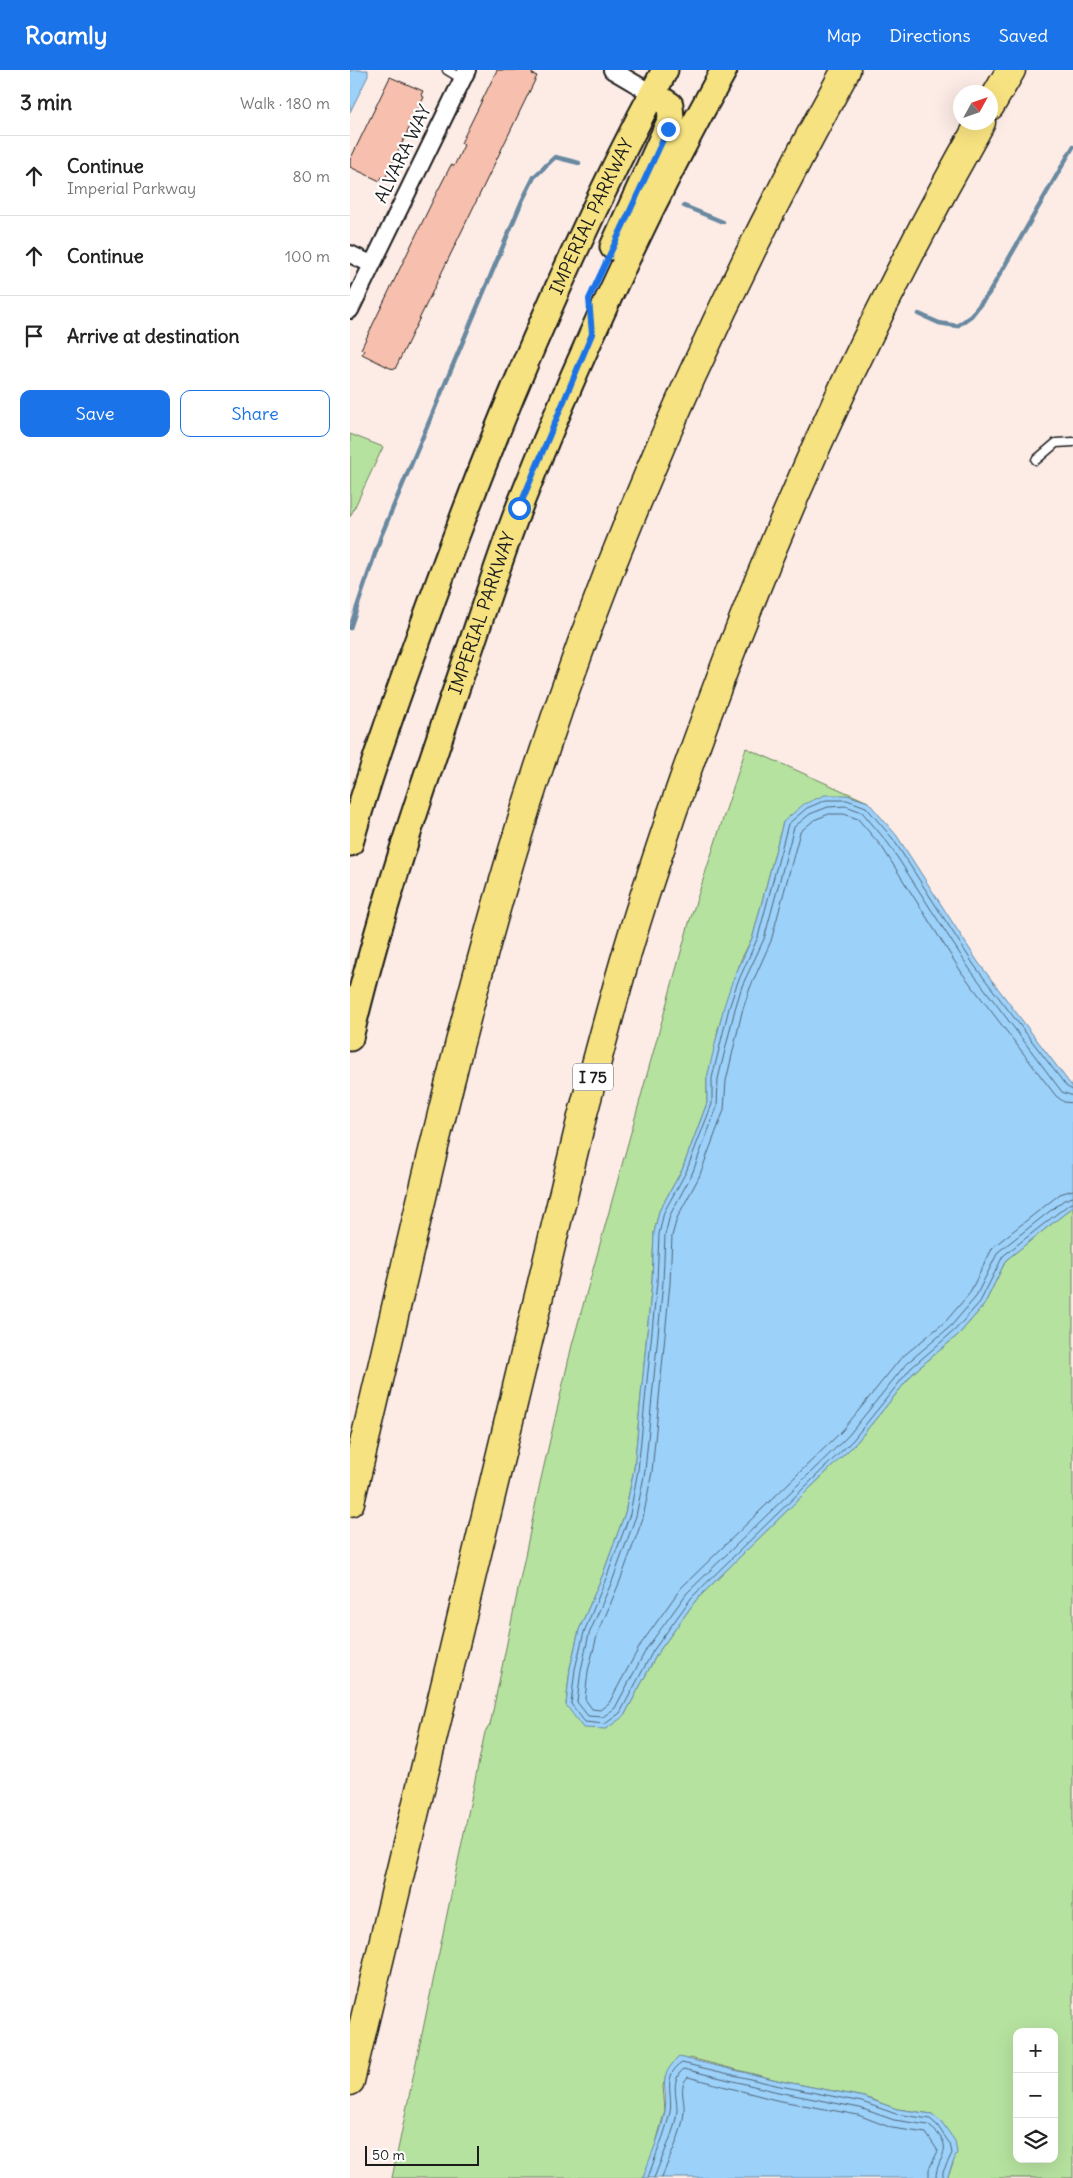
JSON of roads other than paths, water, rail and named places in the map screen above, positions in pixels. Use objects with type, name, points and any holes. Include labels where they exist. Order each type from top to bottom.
[{"type":"highway","points":[[350,1502],[476,981],[548,739],[613,564],[680,401],[747,258],[846,70]]},
{"type":"highway","points":[[998,92],[1011,70]]},
{"type":"highway","name":"I 75","points":[[350,2082],[582,1117],[616,991],[651,875],[699,735],[774,540],[830,415],[888,295],[977,130]]},
{"type":"main road","name":"IMPERIAL PARKWAY","points":[[350,843],[367,783],[462,517],[520,372],[573,253],[665,70]]},
{"type":"main road","name":"IMPERIAL PARKWAY","points":[[350,1038],[360,995],[417,804],[519,508],[592,334],[629,252],[724,70]]},
{"type":"main road","points":[[592,334],[589,299],[672,119],[670,105],[652,94]]},
{"type":"street","points":[[612,70],[652,94]]},
{"type":"street","name":"ALVARA WAY","points":[[350,310],[464,74]]},
{"type":"street","points":[[350,254],[371,264]]},
{"type":"lane","points":[[447,70],[464,74]]},
{"type":"lane","points":[[1036,460],[1056,443],[1073,442]]},
{"type":"water","points":[[350,70],[368,70],[368,76],[350,112]]},
{"type":"water","points":[[825,795],[847,795],[868,802],[897,836],[978,962],[1073,1088],[1073,1207],[1006,1260],[984,1305],[959,1334],[914,1372],[856,1443],[696,1600],[657,1654],[624,1716],[606,1729],[583,1728],[566,1705],[570,1668],[579,1630],[603,1574],[625,1513],[634,1469],[652,1281],[654,1233],[659,1211],[682,1170],[707,1103],[707,1078],[724,1006],[732,982],[753,936],[783,822],[804,804]]},
{"type":"water","points":[[679,2057],[781,2081],[864,2097],[897,2109],[932,2114],[941,2121],[955,2141],[957,2153],[947,2178],[643,2178],[663,2120],[666,2103],[664,2084],[667,2071]]},
{"type":"waterway","points":[[919,314],[939,323],[957,326],[971,316],[989,293],[1073,147]]},
{"type":"waterway","points":[[350,628],[381,536],[522,201],[534,177],[555,157],[579,163]]},
{"type":"waterway","points":[[684,206],[723,222]]}]
